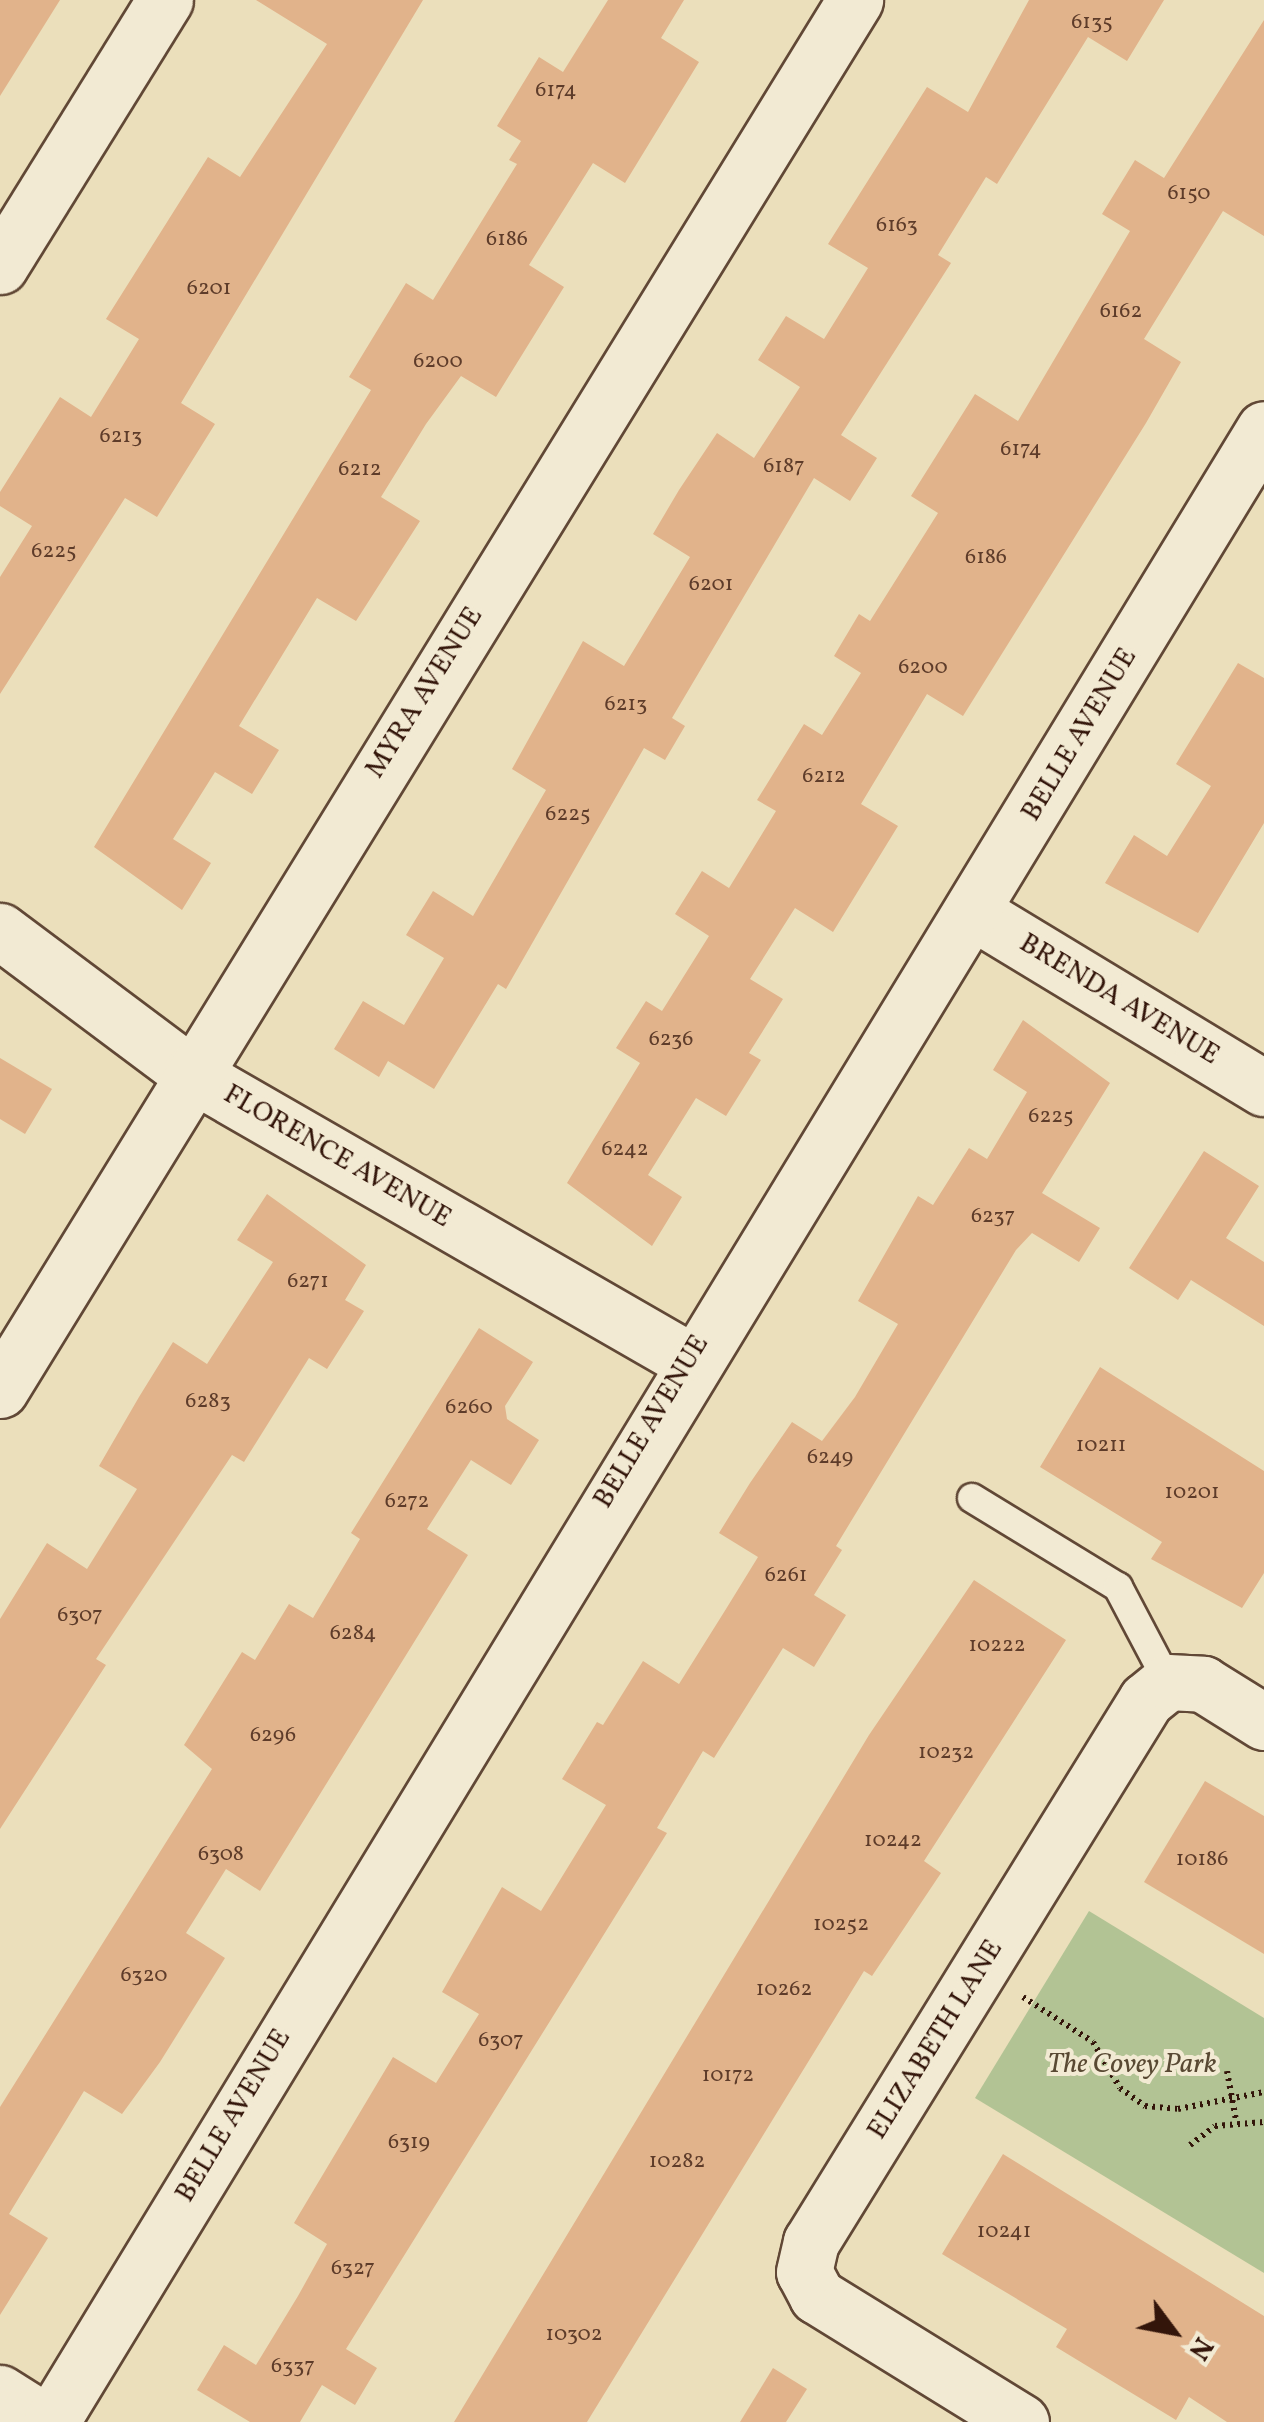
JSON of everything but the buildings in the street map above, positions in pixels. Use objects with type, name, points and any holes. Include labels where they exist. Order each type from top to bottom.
[{"type":"street","points":[[0,266],[165,0]]},
{"type":"street","name":"MYRA AVENUE","points":[[0,1390],[190,1072],[855,0]]},
{"type":"street","name":"BELLE AVENUE","points":[[48,2422],[690,1360],[973,912],[1264,429]]},
{"type":"street","name":"BRENDA AVENUE","points":[[973,912],[1264,1088]]},
{"type":"street","name":"FLORENCE AVENUE","points":[[0,931],[190,1072],[690,1360]]},
{"type":"street","points":[[1168,1682],[1203,1684],[1264,1722]]},
{"type":"street","name":"ELIZABETH LANE","points":[[1021,2422],[818,2296],[804,2272],[811,2242],[1146,1700],[1168,1682]]},
{"type":"street","points":[[0,2393],[48,2422]]},
{"type":"lane","points":[[972,1498],[1118,1587],[1168,1682]]},
{"type":"path","points":[[979,1970],[1093,2042],[1120,2088],[1145,2106],[1178,2110],[1230,2093],[1264,2092]]},
{"type":"path","points":[[1227,2071],[1236,2120]]},
{"type":"path","points":[[1190,2145],[1236,2120],[1264,2122]]},
{"type":"green space","name":"The Covey Park","points":[[1089,1911],[1264,2018],[1264,2273],[975,2098]]}]
